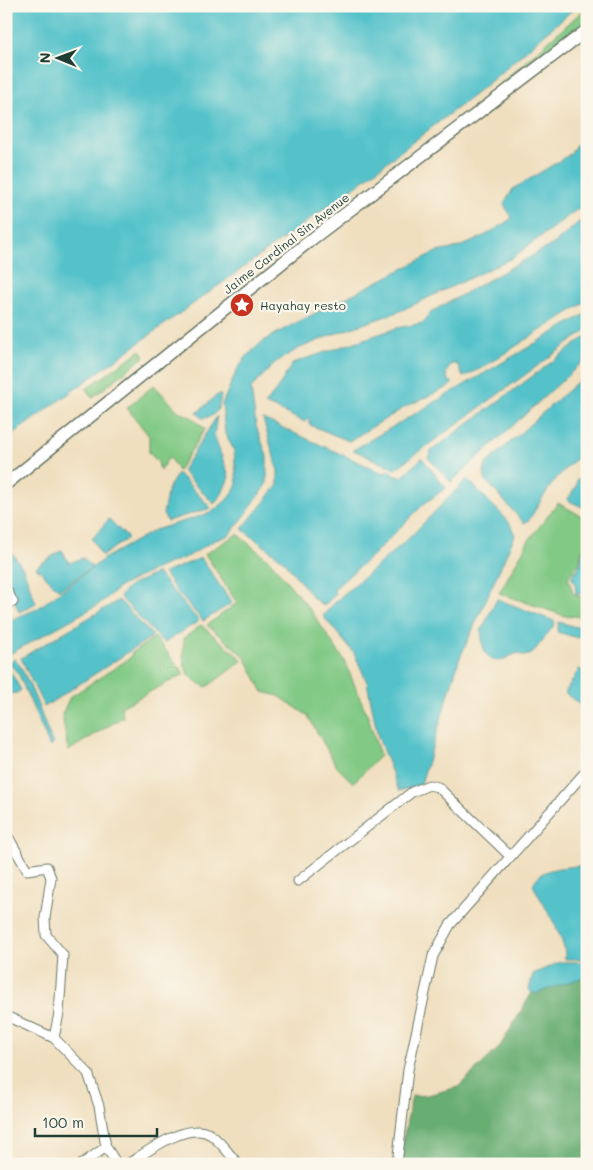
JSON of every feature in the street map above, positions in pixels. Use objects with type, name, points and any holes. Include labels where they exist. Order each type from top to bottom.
[{"type":"main road","name":"Jaime Cardinal Sin Avenue","points":[[6,484],[312,239],[587,30]]},
{"type":"street","points":[[6,589],[13,602]]},
{"type":"street","points":[[397,1164],[408,1070],[433,956],[450,925],[587,770]]},
{"type":"street","points":[[298,881],[412,792],[428,785],[438,786],[510,856]]},
{"type":"street","points":[[6,833],[27,870],[47,867],[51,878],[46,935],[63,955],[59,1014],[54,1038]]},
{"type":"street","points":[[6,1016],[54,1038],[88,1073],[99,1106],[106,1147],[117,1164]]},
{"type":"street","points":[[128,1164],[188,1130],[201,1130],[213,1136],[238,1164]]},
{"type":"street","points":[[82,1164],[106,1147]]},
{"type":"green space","points":[[587,7],[587,25],[456,123]]},
{"type":"green space","points":[[141,350],[145,356],[92,398],[86,389]]},
{"type":"green space","points":[[154,385],[178,411],[193,418],[205,429],[178,471],[169,457],[160,471],[158,462],[149,453],[149,436],[127,408]]},
{"type":"green space","points":[[558,503],[587,519],[587,548],[582,550],[578,565],[568,577],[573,593],[587,600],[587,617],[565,616],[499,593],[529,540]]},
{"type":"green space","points":[[237,534],[271,562],[311,611],[344,660],[368,717],[380,756],[353,783],[337,767],[308,716],[279,696],[263,692],[245,657],[207,625],[237,603],[205,554]]},
{"type":"green space","points":[[201,625],[243,660],[207,687],[193,679],[188,673],[185,668],[183,654],[184,638]]},
{"type":"green space","points":[[155,637],[184,674],[121,707],[123,717],[68,751],[62,714],[70,697],[130,658],[132,653]]},
{"type":"green space","points":[[587,973],[587,1164],[398,1164],[412,1096],[428,1095],[458,1087],[499,1048],[536,986]]},
{"type":"water","points":[[6,6],[577,6],[484,87],[352,189],[6,439]]},
{"type":"water","points":[[587,131],[587,202],[512,258],[398,312],[334,334],[298,349],[276,362],[251,388],[256,426],[267,456],[267,483],[229,535],[213,541],[189,556],[162,566],[121,586],[99,604],[6,656],[6,622],[37,609],[105,558],[155,530],[210,513],[231,496],[237,484],[234,451],[225,432],[222,404],[237,370],[246,357],[262,342],[436,252],[467,244],[503,224],[512,218],[504,204],[513,189],[569,155]]},
{"type":"water","points":[[580,221],[587,234],[587,301],[480,369],[463,377],[457,364],[451,364],[446,373],[448,380],[453,383],[448,387],[407,406],[349,441],[310,425],[309,418],[305,422],[265,404],[293,363],[397,328],[423,323],[431,312],[555,243]]},
{"type":"water","points":[[587,313],[587,330],[395,469],[353,450]]},
{"type":"water","points":[[587,336],[587,358],[451,482],[428,458],[431,451]]},
{"type":"water","points":[[587,373],[587,451],[560,474],[529,520],[524,523],[486,481],[484,473],[486,464]]},
{"type":"water","points":[[217,395],[221,395],[216,411],[211,416],[202,418],[197,413]]},
{"type":"water","points":[[217,416],[214,435],[229,477],[222,494],[214,504],[182,471]]},
{"type":"water","points":[[263,419],[383,473],[390,471],[393,475],[402,477],[422,458],[446,488],[425,503],[376,552],[334,589],[335,595],[324,606],[314,599],[284,561],[242,529],[278,485],[278,471]]},
{"type":"water","points":[[178,473],[211,508],[167,521],[163,514],[168,489]]},
{"type":"water","points":[[587,478],[587,509],[567,500],[576,487],[577,479]]},
{"type":"water","points":[[467,479],[509,522],[515,535],[459,660],[421,784],[399,791],[378,737],[367,682],[354,653],[323,616],[337,600],[408,539]]},
{"type":"water","points":[[109,519],[128,538],[102,556],[92,539]]},
{"type":"water","points":[[6,545],[23,568],[36,603],[19,612],[6,579]]},
{"type":"water","points":[[62,550],[69,563],[83,558],[92,567],[59,590],[36,567]]},
{"type":"water","points":[[584,550],[587,550],[587,595],[576,593],[575,583],[571,577],[579,567]]},
{"type":"water","points":[[201,558],[232,603],[203,621],[176,591],[164,573]]},
{"type":"water","points":[[157,573],[199,621],[164,643],[120,597],[127,588]]},
{"type":"water","points":[[497,599],[554,621],[555,624],[532,654],[524,656],[518,653],[497,661],[484,652],[481,631]]},
{"type":"water","points":[[119,600],[153,636],[44,707],[21,658]]},
{"type":"water","points":[[559,622],[576,627],[587,623],[587,634],[578,638],[557,632]]},
{"type":"water","points":[[14,659],[23,672],[35,698],[53,745],[50,747],[18,673],[11,666],[11,661]]},
{"type":"water","points":[[6,664],[21,690],[17,693],[6,694]]},
{"type":"water","points":[[579,669],[587,673],[587,710],[565,693]]},
{"type":"water","points":[[585,865],[587,867],[587,959],[565,959],[565,951],[558,932],[533,885],[541,874],[547,871]]},
{"type":"water","points":[[560,962],[587,962],[587,976],[534,994],[529,990],[533,974]]},
{"type":"place","name":"Hayahay resto","points":[[242,305]]}]
